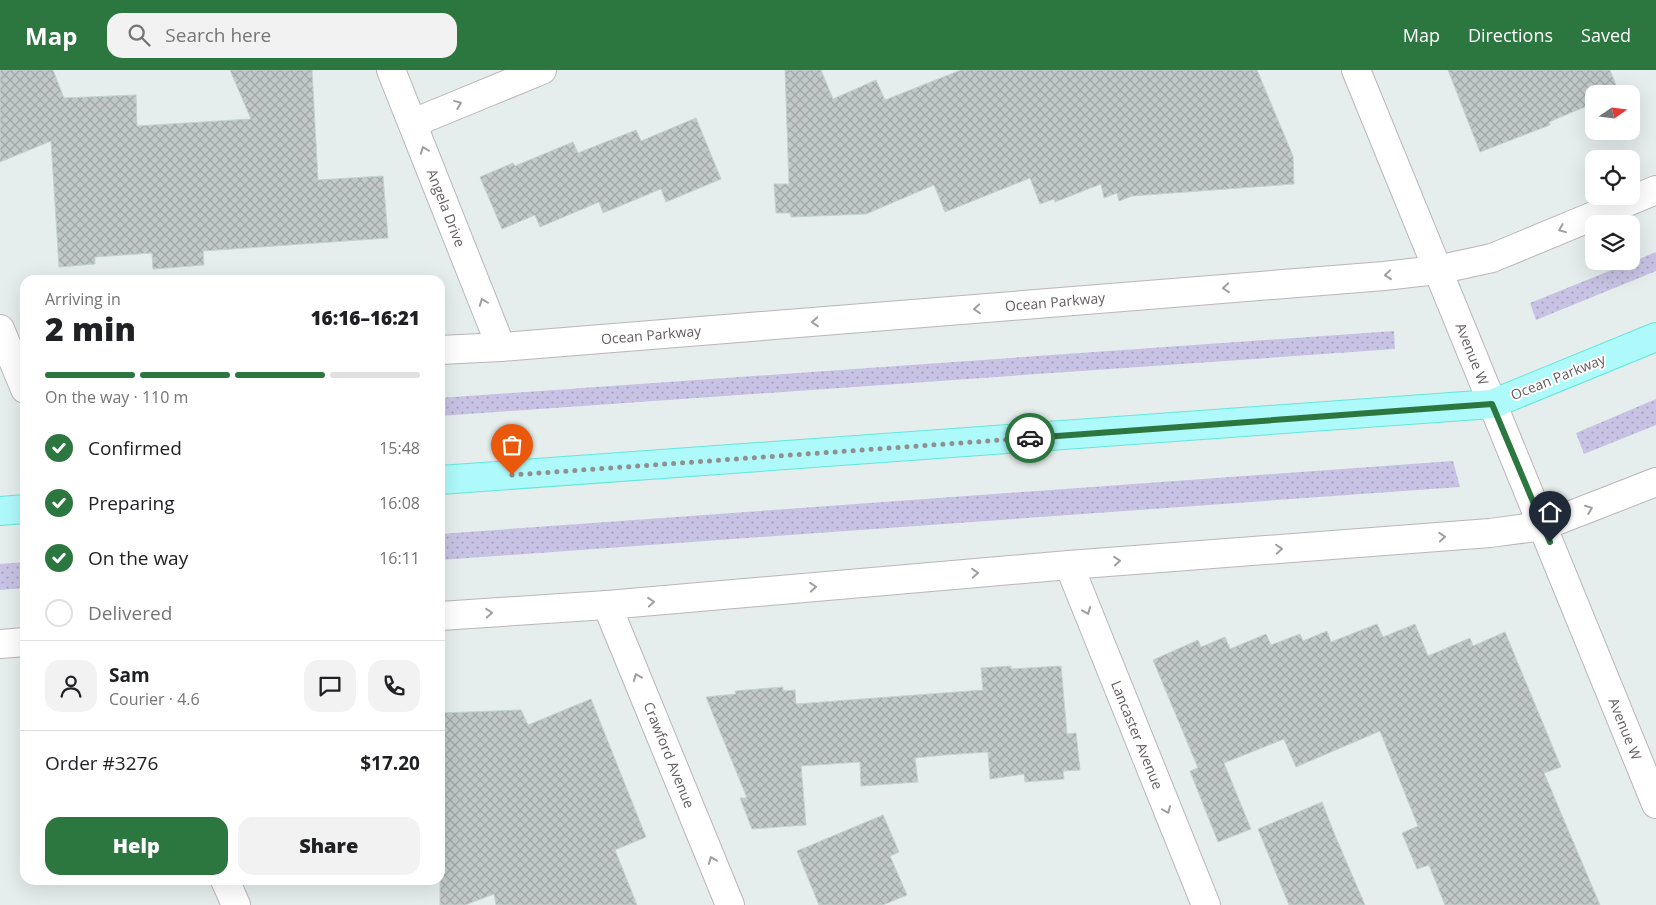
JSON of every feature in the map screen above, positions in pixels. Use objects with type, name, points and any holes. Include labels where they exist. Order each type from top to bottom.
[{"type":"main road","name":"Ocean Parkway","points":[[445,480],[1492,404],[1656,337]]},
{"type":"main road","points":[[0,511],[20,509]]},
{"type":"street","name":"Angela Drive","points":[[391,70],[501,347]]},
{"type":"street","points":[[413,123],[542,70]]},
{"type":"street","name":"Avenue W","points":[[1356,70],[1656,804]]},
{"type":"street","name":"Ocean Parkway","points":[[445,350],[501,347],[1374,277],[1437,270],[1492,258],[1656,190]]},
{"type":"street","points":[[0,328],[17,378]]},
{"type":"street","points":[[445,616],[607,605],[1069,565],[1490,533],[1543,526],[1656,482]]},
{"type":"street","name":"Lancaster Avenue","points":[[1069,565],[1206,905]]},
{"type":"street","name":"Crawford Avenue","points":[[607,605],[730,905]]},
{"type":"street","points":[[0,644],[20,642]]},
{"type":"street","points":[[227,885],[236,905]]},
{"type":"shaded area","points":[[1656,252],[1656,271],[1536,320],[1530,303],[1612,270],[1640,270],[1640,258]]},
{"type":"shaded area","points":[[1394,331],[1395,349],[445,416],[445,398]]},
{"type":"shaded area","points":[[1656,399],[1656,425],[1584,454],[1576,433]]},
{"type":"shaded area","points":[[1453,461],[1460,487],[445,560],[445,534]]},
{"type":"shaded area","points":[[20,562],[20,588],[0,590],[0,564]]},
{"type":"building","points":[[0,70],[53,70],[64,98],[136,95],[137,126],[251,119],[230,70],[312,70],[318,180],[383,176],[388,238],[203,251],[204,265],[153,269],[152,253],[95,257],[95,264],[59,267],[51,141],[0,162]]},
{"type":"building","points":[[785,70],[821,70],[833,99],[876,80],[885,100],[961,70],[1257,70],[1293,156],[1294,184],[1132,196],[1119,201],[1117,193],[1104,198],[1101,184],[1055,202],[1054,199],[1040,204],[1030,178],[945,212],[934,185],[866,214],[791,217],[790,213],[776,213],[774,184],[789,184]]},
{"type":"building","points":[[1448,70],[1610,70],[1616,85],[1585,85],[1585,107],[1549,122],[1550,125],[1480,152]]},
{"type":"building","points":[[696,118],[721,179],[666,202],[661,189],[603,213],[599,202],[540,227],[535,215],[502,229],[480,177],[513,163],[515,166],[573,142],[578,153],[636,130],[641,141]]},
{"type":"building","points":[[1377,624],[1383,637],[1415,624],[1428,656],[1470,638],[1473,646],[1505,632],[1561,767],[1544,773],[1600,905],[1445,905],[1429,865],[1417,869],[1402,833],[1418,826],[1380,731],[1296,767],[1284,739],[1224,763],[1251,829],[1218,842],[1190,771],[1198,768],[1153,660],[1198,640],[1201,647],[1225,637],[1230,649],[1266,634],[1271,645],[1300,634],[1303,641],[1327,631],[1331,642]]},
{"type":"building","points":[[1011,666],[1011,669],[1061,666],[1067,734],[1076,733],[1080,770],[1063,771],[1064,779],[1025,782],[1024,774],[990,779],[988,752],[944,755],[915,758],[918,782],[861,786],[860,762],[801,766],[806,825],[752,829],[740,798],[747,798],[706,697],[736,694],[735,691],[783,687],[783,691],[795,690],[796,704],[983,690],[981,668]]},
{"type":"building","points":[[591,699],[646,837],[615,850],[637,905],[496,905],[494,894],[465,905],[440,905],[440,885],[445,885],[445,713],[521,710],[528,725]]},
{"type":"building","points":[[1322,802],[1365,905],[1289,905],[1258,829]]},
{"type":"building","points":[[883,815],[899,852],[890,856],[907,895],[883,905],[819,905],[797,851]]},
{"type":"way so far","points":[[512,475],[1030,438]]},
{"type":"route","points":[[1030,438],[1492,404],[1550,542]]}]
